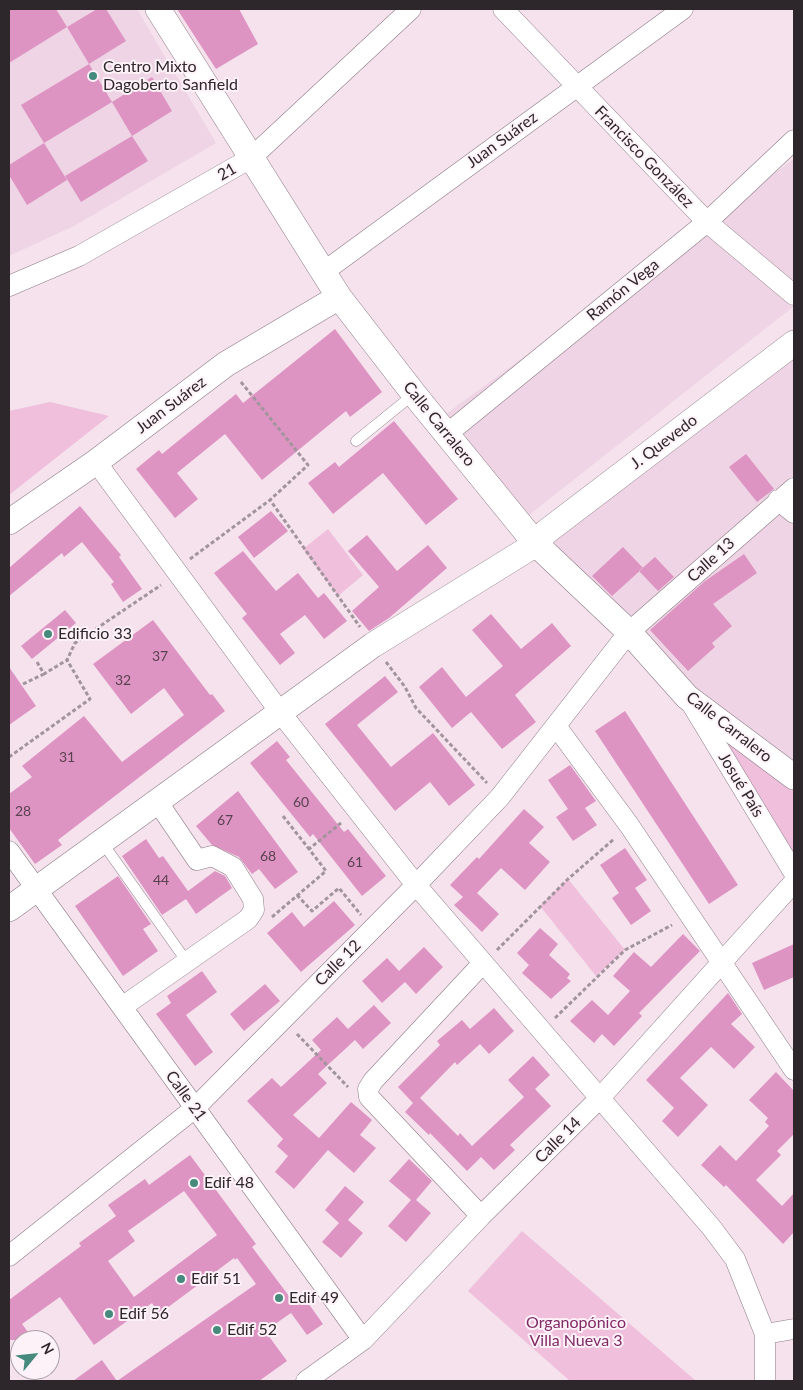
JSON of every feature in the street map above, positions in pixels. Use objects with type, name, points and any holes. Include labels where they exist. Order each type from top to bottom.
[{"type":"street","name":"Calle Carralero","points":[[158,9],[338,297],[536,544],[629,632],[687,697],[794,777]]},
{"type":"street","name":"21","points":[[9,286],[79,256],[251,158],[411,9]]},
{"type":"street","name":"Francisco González","points":[[504,9],[707,222],[794,295]]},
{"type":"street","name":"Juan Suárez","points":[[322,273],[683,9]]},
{"type":"street","name":"Ramón Vega","points":[[447,434],[707,222],[794,140]]},
{"type":"street","name":"Juan Suárez","points":[[9,522],[96,462],[226,364],[338,297]]},
{"type":"street","name":"J. Quevedo","points":[[9,908],[373,645],[536,544],[546,532],[794,343]]},
{"type":"street","points":[[96,462],[280,712],[416,885],[599,1099],[711,1226],[735,1259],[764,1334],[765,1381]]},
{"type":"street","name":"Calle 13","points":[[629,632],[794,488]]},
{"type":"street","points":[[778,500],[794,513]]},
{"type":"street","name":"Calle 12","points":[[9,1256],[195,1108],[416,885],[500,797],[629,632]]},
{"type":"street","name":"Josué País","points":[[687,697],[794,873]]},
{"type":"street","points":[[556,726],[629,825],[794,1070]]},
{"type":"street","points":[[122,1007],[248,919],[254,910],[253,899],[233,867],[224,860],[212,856],[197,860],[157,801]]},
{"type":"street","name":"Calle 21","points":[[9,851],[363,1340]]},
{"type":"street","name":"Calle 14","points":[[306,1381],[363,1340],[481,1216],[599,1099],[794,882]]},
{"type":"street","points":[[481,1216],[369,1097],[368,1089],[373,1081],[483,963]]},
{"type":"street","points":[[764,1334],[794,1329]]},
{"type":"lane","points":[[356,441],[414,394]]},
{"type":"lane","points":[[102,842],[187,962]]},
{"type":"path","points":[[23,684],[67,660],[75,643],[177,571],[270,500],[308,465],[226,364]]},
{"type":"path","points":[[270,500],[405,687],[416,708],[500,797]]},
{"type":"path","points":[[9,758],[90,699],[67,660]]},
{"type":"path","points":[[37,662],[44,674]]},
{"type":"path","points":[[310,849],[357,809]]},
{"type":"path","points":[[249,892],[271,918],[326,871],[283,816]]},
{"type":"path","points":[[483,963],[568,880],[629,825]]},
{"type":"path","points":[[297,895],[312,911],[339,888],[373,928]]},
{"type":"path","points":[[542,1032],[624,950],[690,915]]},
{"type":"path","points":[[282,1020],[359,1098],[369,1097]]},
{"type":"shaded area","name":"Centro Mixto Dagoberto Sanfield","points":[[9,9],[137,9],[216,143],[74,226],[9,256]]},
{"type":"shaded area","points":[[794,159],[794,306],[529,515],[446,414]]},
{"type":"shaded area","points":[[794,343],[794,776],[629,632],[546,532]]},
{"type":"green space","points":[[50,402],[109,416],[9,495],[9,411]]},
{"type":"green space","points":[[328,529],[363,575],[338,596],[303,549]]},
{"type":"green space","points":[[687,697],[794,776],[794,873]]},
{"type":"green space","points":[[568,879],[625,950],[596,976],[540,906]]},
{"type":"green space","name":"Organopónico Villa Nueva 3","points":[[522,1231],[696,1381],[570,1381],[468,1291]]},
{"type":"building","points":[[9,9],[56,9],[67,27],[9,63]]},
{"type":"building","points":[[97,9],[106,9],[126,41],[89,64],[67,27]]},
{"type":"building","points":[[177,9],[239,9],[258,44],[216,69]]},
{"type":"building","points":[[89,64],[112,102],[44,143],[21,105]]},
{"type":"building","points":[[152,77],[172,111],[132,136],[112,102]]},
{"type":"building","points":[[132,136],[148,161],[81,202],[65,176]]},
{"type":"building","points":[[44,143],[67,180],[27,205],[9,175],[9,165]]},
{"type":"building","points":[[335,329],[382,392],[350,417],[346,411],[262,480],[225,434],[177,473],[198,499],[175,518],[136,469],[159,450],[162,454],[236,394],[243,403]]},
{"type":"building","points":[[394,421],[458,499],[426,525],[383,473],[333,514],[308,483],[335,462],[339,467]]},
{"type":"building","points":[[746,454],[774,489],[757,502],[729,467]]},
{"type":"building","points":[[80,506],[121,555],[119,557],[142,589],[123,602],[111,584],[114,582],[82,542],[64,557],[62,553],[9,596],[9,568]]},
{"type":"building","points":[[271,511],[288,531],[254,558],[238,537]]},
{"type":"building","points":[[367,535],[397,571],[428,545],[447,568],[389,618],[369,631],[352,611],[379,587],[348,551]]},
{"type":"building","points":[[623,547],[643,568],[612,596],[592,576]]},
{"type":"building","points":[[243,551],[276,591],[298,573],[318,598],[324,593],[347,621],[324,639],[305,615],[280,634],[295,653],[280,665],[242,618],[247,614],[214,573]]},
{"type":"building","points":[[744,554],[757,573],[713,604],[732,626],[712,643],[715,647],[688,671],[650,630],[705,581]]},
{"type":"building","points":[[655,557],[674,577],[658,591],[639,571]]},
{"type":"building","name":"Edificio 33","points":[[65,610],[76,623],[32,659],[21,646]]},
{"type":"building","points":[[491,614],[521,649],[552,623],[571,646],[515,695],[536,722],[502,749],[471,712],[452,728],[419,687],[442,667],[466,697],[503,666],[472,630]]},
{"type":"building","points":[[153,620],[210,695],[212,694],[225,711],[58,840],[62,845],[35,864],[9,828],[9,794],[32,777],[22,766],[84,716],[122,762],[184,715],[164,688],[131,714],[93,664]]},
{"type":"building","points":[[9,667],[36,706],[9,725]]},
{"type":"building","points":[[385,676],[398,692],[357,725],[391,767],[433,733],[475,785],[449,806],[430,782],[395,811],[325,724]]},
{"type":"building","points":[[625,711],[738,885],[709,904],[595,731]]},
{"type":"building","points":[[277,741],[290,757],[286,760],[344,832],[348,829],[386,876],[362,896],[313,834],[310,837],[250,763]]},
{"type":"building","points":[[570,765],[596,801],[585,808],[597,825],[573,841],[556,817],[568,809],[548,780]]},
{"type":"building","points":[[238,791],[298,872],[275,889],[259,869],[252,874],[239,857],[212,845],[196,826]]},
{"type":"building","points":[[524,809],[544,827],[529,843],[550,862],[525,890],[501,868],[477,893],[499,914],[482,932],[454,905],[463,897],[450,885],[477,857],[479,859]]},
{"type":"building","points":[[146,839],[159,858],[163,856],[188,891],[215,871],[225,876],[232,888],[196,914],[186,899],[162,915],[122,856]]},
{"type":"building","points":[[625,848],[647,880],[635,888],[651,911],[631,925],[612,898],[619,893],[600,865]]},
{"type":"building","points":[[118,876],[151,924],[143,929],[158,951],[123,976],[75,906]]},
{"type":"building","points":[[334,901],[355,925],[301,972],[267,933],[292,912],[304,927]]},
{"type":"building","points":[[540,928],[558,944],[549,955],[570,974],[567,978],[571,981],[551,999],[522,973],[529,965],[517,953]]},
{"type":"building","points":[[683,934],[700,951],[639,1013],[642,1016],[614,1046],[602,1034],[594,1043],[570,1021],[592,1000],[608,1015],[630,991],[613,976],[634,952],[651,967]]},
{"type":"building","points":[[794,944],[794,977],[764,990],[752,963]]},
{"type":"building","points":[[424,947],[443,967],[416,994],[405,982],[382,1003],[362,981],[387,958],[399,971]]},
{"type":"building","points":[[202,971],[217,992],[186,1015],[213,1052],[195,1066],[156,1014],[171,1003],[167,996]]},
{"type":"building","points":[[265,984],[280,1001],[244,1031],[230,1014]]},
{"type":"building","points":[[728,993],[742,1014],[731,1024],[755,1047],[734,1069],[711,1047],[680,1078],[708,1105],[678,1137],[662,1121],[674,1108],[646,1080]]},
{"type":"building","points":[[374,1005],[391,1023],[363,1049],[355,1040],[318,1074],[327,1083],[293,1115],[319,1138],[351,1102],[372,1120],[360,1135],[376,1148],[354,1173],[328,1150],[294,1189],[275,1172],[288,1156],[277,1146],[283,1139],[247,1101],[272,1078],[281,1087],[321,1050],[312,1040],[337,1017],[348,1029]]},
{"type":"building","points":[[494,1008],[514,1031],[489,1054],[480,1044],[457,1065],[455,1062],[420,1098],[458,1136],[460,1133],[472,1146],[524,1097],[508,1080],[533,1056],[550,1075],[535,1089],[551,1106],[510,1145],[515,1150],[494,1170],[481,1157],[467,1171],[430,1133],[429,1135],[405,1112],[413,1103],[398,1087],[440,1045],[437,1041],[462,1020],[470,1029]]},
{"type":"building","points":[[776,1072],[794,1091],[794,1134],[777,1151],[781,1155],[756,1180],[782,1206],[794,1193],[794,1232],[783,1244],[726,1185],[724,1187],[701,1165],[720,1145],[736,1161],[769,1126],[765,1122],[768,1118],[749,1100]]},
{"type":"building","points":[[190,1155],[256,1244],[252,1247],[292,1300],[301,1293],[323,1324],[307,1335],[291,1313],[265,1331],[287,1361],[259,1381],[117,1381],[256,1284],[237,1258],[235,1260],[234,1258],[159,1314],[152,1303],[94,1345],[60,1297],[22,1324],[26,1330],[10,1330],[9,1340],[9,1300],[81,1246],[79,1243],[116,1216],[108,1205],[145,1179],[149,1185]],"holes":[[[184,1191],[217,1235],[134,1297],[108,1261],[135,1241],[128,1231]]]},
{"type":"building","points":[[409,1159],[432,1181],[416,1200],[431,1213],[406,1242],[388,1226],[411,1200],[389,1181]]},
{"type":"building","points":[[345,1186],[364,1202],[348,1220],[363,1233],[341,1258],[322,1242],[339,1223],[325,1210]]},
{"type":"building","points":[[102,1360],[117,1381],[73,1381]]},
{"type":"place","name":"Centro Mixto Dagoberto Sanfield","points":[[93,76]]},
{"type":"place","name":"Edificio 33","points":[[48,634]]},
{"type":"place","name":"Edif 48","points":[[194,1183]]},
{"type":"place","name":"Edif 51","points":[[181,1279]]},
{"type":"place","name":"Edif 49","points":[[279,1298]]},
{"type":"place","name":"Edif 56","points":[[109,1314]]},
{"type":"place","name":"Edif 52","points":[[217,1330]]}]
